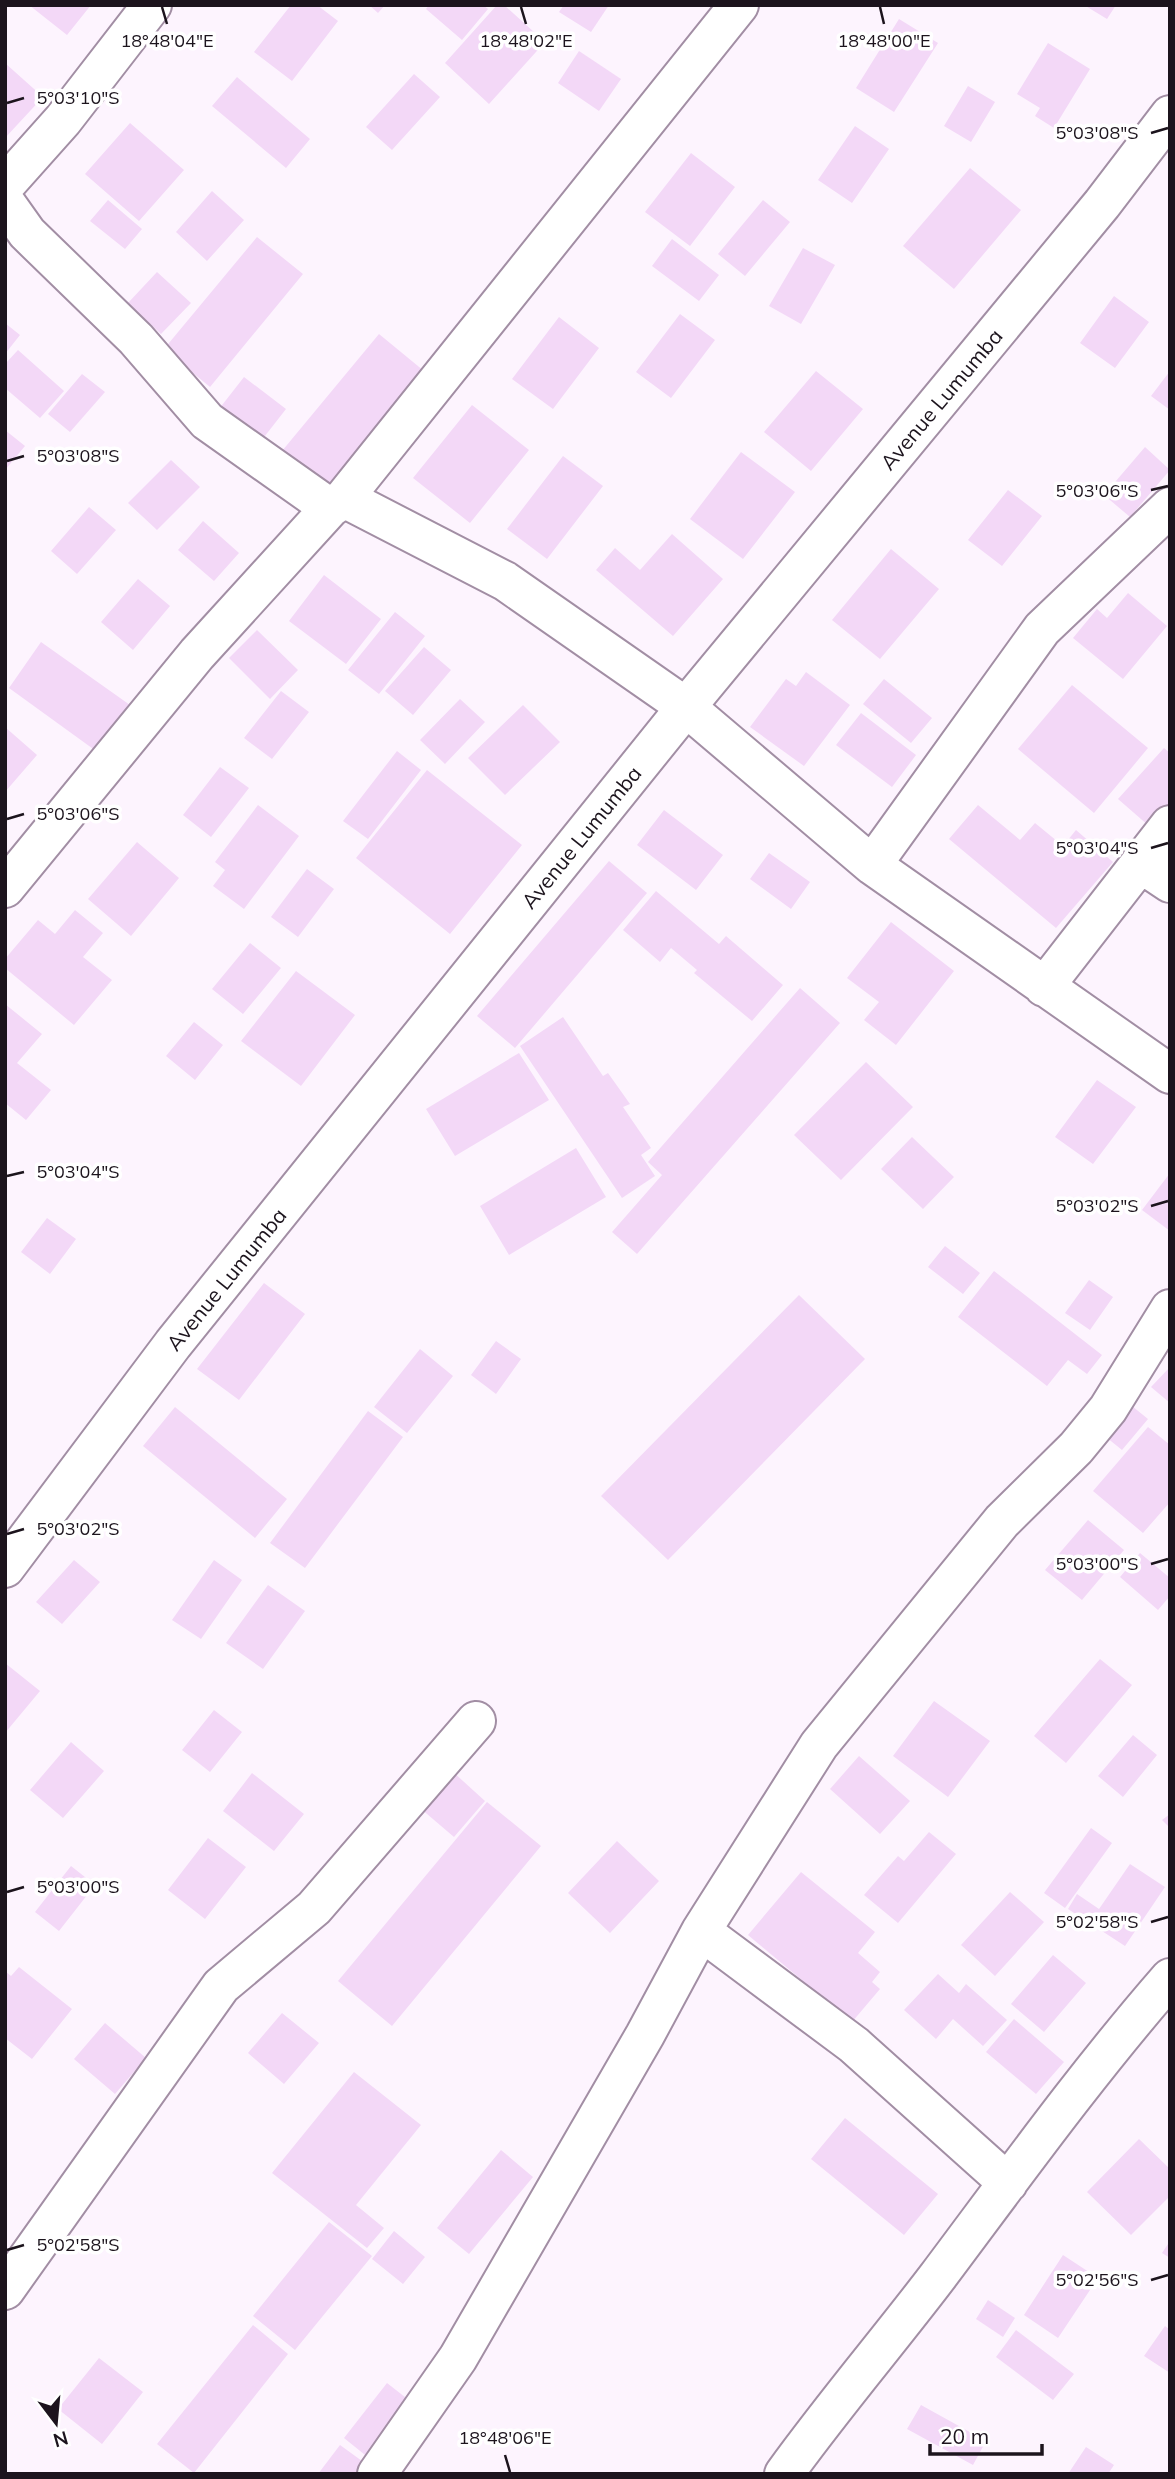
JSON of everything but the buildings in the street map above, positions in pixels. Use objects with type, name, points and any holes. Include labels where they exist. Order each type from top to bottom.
[{"type":"street","points":[[5,185],[63,120],[152,5]]},
{"type":"street","points":[[5,888],[197,654],[337,503],[739,5]]},
{"type":"street","name":"Avenue Lumumba","points":[[5,1568],[173,1344],[686,707],[1102,204],[1170,115]]},
{"type":"street","points":[[5,202],[27,233],[136,340],[207,421],[337,503],[505,581],[686,707],[872,864],[1170,1074]]},
{"type":"street","points":[[872,864],[1042,629],[1170,507]]},
{"type":"street","points":[[1044,986],[1155,873],[1170,825]]},
{"type":"street","points":[[377,2474],[458,2358],[645,2035],[701,1931],[819,1745],[1002,1521],[1076,1448],[1108,1409],[1170,1308]]},
{"type":"street","points":[[5,2290],[221,1986],[314,1908],[476,1721]]},
{"type":"street","points":[[701,1931],[854,2045],[1008,2183]]},
{"type":"street","points":[[784,2474],[840,2397],[924,2294],[1128,2026],[1170,1978]]}]
